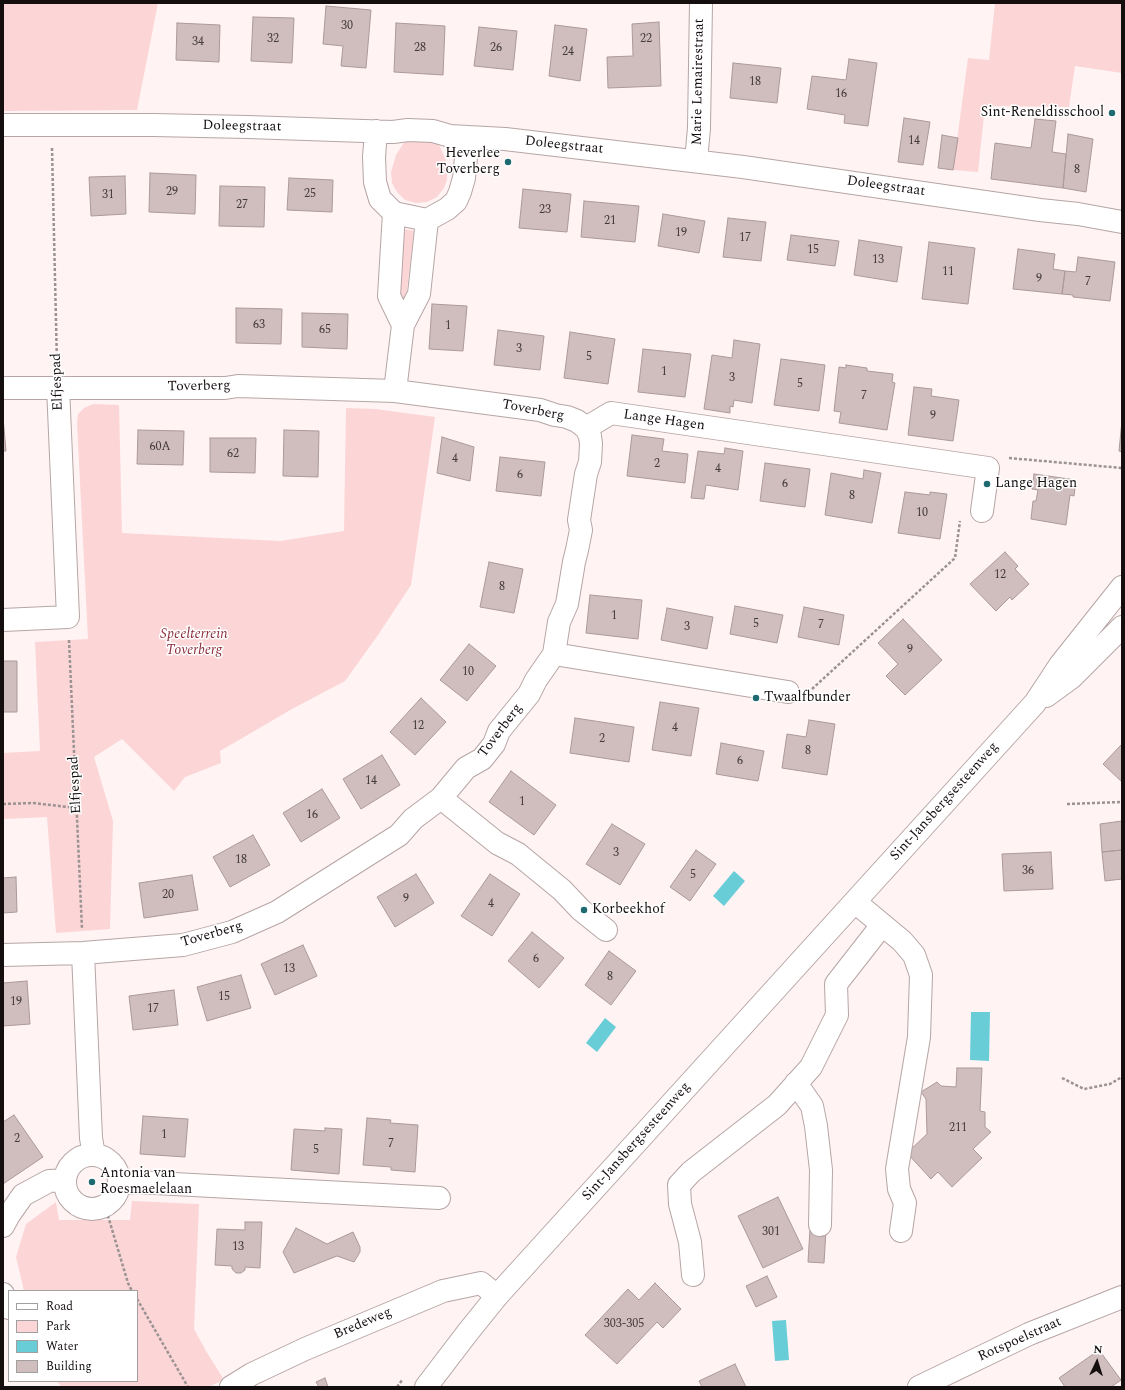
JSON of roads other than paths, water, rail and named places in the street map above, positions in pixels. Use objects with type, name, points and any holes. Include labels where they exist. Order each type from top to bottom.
[{"type":"street","name":"Marie Lemairestraat","points":[[696,161],[699,128],[700,3]]},
{"type":"street","name":"Doleegstraat","points":[[3,125],[153,125],[393,132],[408,130],[433,131],[450,136],[505,139],[696,161],[1040,210],[1078,214],[1122,222]]},
{"type":"street","points":[[376,131],[374,157],[375,182],[380,199],[394,213],[427,220],[447,209],[456,201],[464,178],[468,137]]},
{"type":"street","points":[[394,213],[389,296],[402,326]]},
{"type":"street","points":[[395,391],[402,326],[419,294],[427,220]]},
{"type":"street","name":"Toverberg","points":[[3,388],[225,388],[238,386],[395,391],[540,410],[555,415],[567,416],[586,428],[590,436],[591,444],[590,462],[586,474],[579,520],[581,530],[567,604],[559,622],[554,654],[536,680],[529,694],[499,731],[494,744],[482,759],[466,768],[441,798],[413,819],[399,835],[277,912],[232,932],[183,945],[83,943],[3,955]]},
{"type":"street","name":"Elfjespad","points":[[3,620],[68,627],[58,387]]},
{"type":"street","name":"Lange Hagen","points":[[586,428],[611,413],[988,468],[982,511]]},
{"type":"street","name":"Sint-Jansbergsesteenweg","points":[[426,1387],[498,1296],[1035,703],[1060,664],[1122,587]]},
{"type":"street","name":"Sint-Jansbergsesteenweg","points":[[1035,703],[1072,677],[1122,627]]},
{"type":"street","points":[[554,654],[788,692]]},
{"type":"street","points":[[441,798],[497,843],[518,854],[562,890],[581,910],[606,930]]},
{"type":"street","points":[[854,902],[902,941],[914,955],[921,975],[919,1038],[897,1169],[900,1189],[905,1203],[901,1231]]},
{"type":"street","points":[[693,1275],[690,1242],[680,1204],[679,1185],[691,1172],[777,1106],[811,1067],[837,1015],[836,984],[882,925]]},
{"type":"street","points":[[83,943],[91,1138],[94,1155]]},
{"type":"street","points":[[796,1083],[812,1106],[816,1126],[821,1170],[820,1225]]},
{"type":"street","points":[[87,1155],[94,1155],[101,1156],[113,1164],[119,1177],[119,1184],[117,1193],[105,1206],[97,1209],[89,1209],[74,1203],[69,1196],[65,1180],[66,1173],[74,1162],[87,1155]]},
{"type":"street","points":[[3,1226],[23,1196],[49,1181],[65,1180]]},
{"type":"street","points":[[119,1184],[136,1182],[439,1198]]},
{"type":"street","name":"Bredeweg","points":[[231,1387],[252,1374],[305,1349],[443,1291],[481,1283],[498,1296]]},
{"type":"street","points":[[3,1294],[8,1306]]},
{"type":"street","name":"Rotspoelstraat","points":[[919,1387],[1029,1334],[1122,1297]]},
{"type":"water","points":[[734,871],[745,881],[724,906],[713,896]]},
{"type":"water","points":[[971,1012],[990,1012],[989,1061],[970,1060]]},
{"type":"water","points":[[605,1018],[616,1027],[597,1052],[586,1043]]},
{"type":"water","points":[[786,1320],[789,1360],[775,1361],[772,1321]]},
{"type":"place","name":"Sint-Reneldisschool","points":[[1112,113]]},
{"type":"place","name":"Heverlee Toverberg","points":[[508,162]]},
{"type":"place","name":"Lange Hagen","points":[[987,484]]},
{"type":"place","name":"Twaalfbunder","points":[[756,698]]},
{"type":"place","name":"Korbeekhof","points":[[584,910]]},
{"type":"place","name":"Antonia van Roesmaelelaan","points":[[92,1182]]},
{"type":"park label","name":"Speelterrein Toverberg","points":[[194,644]]}]
